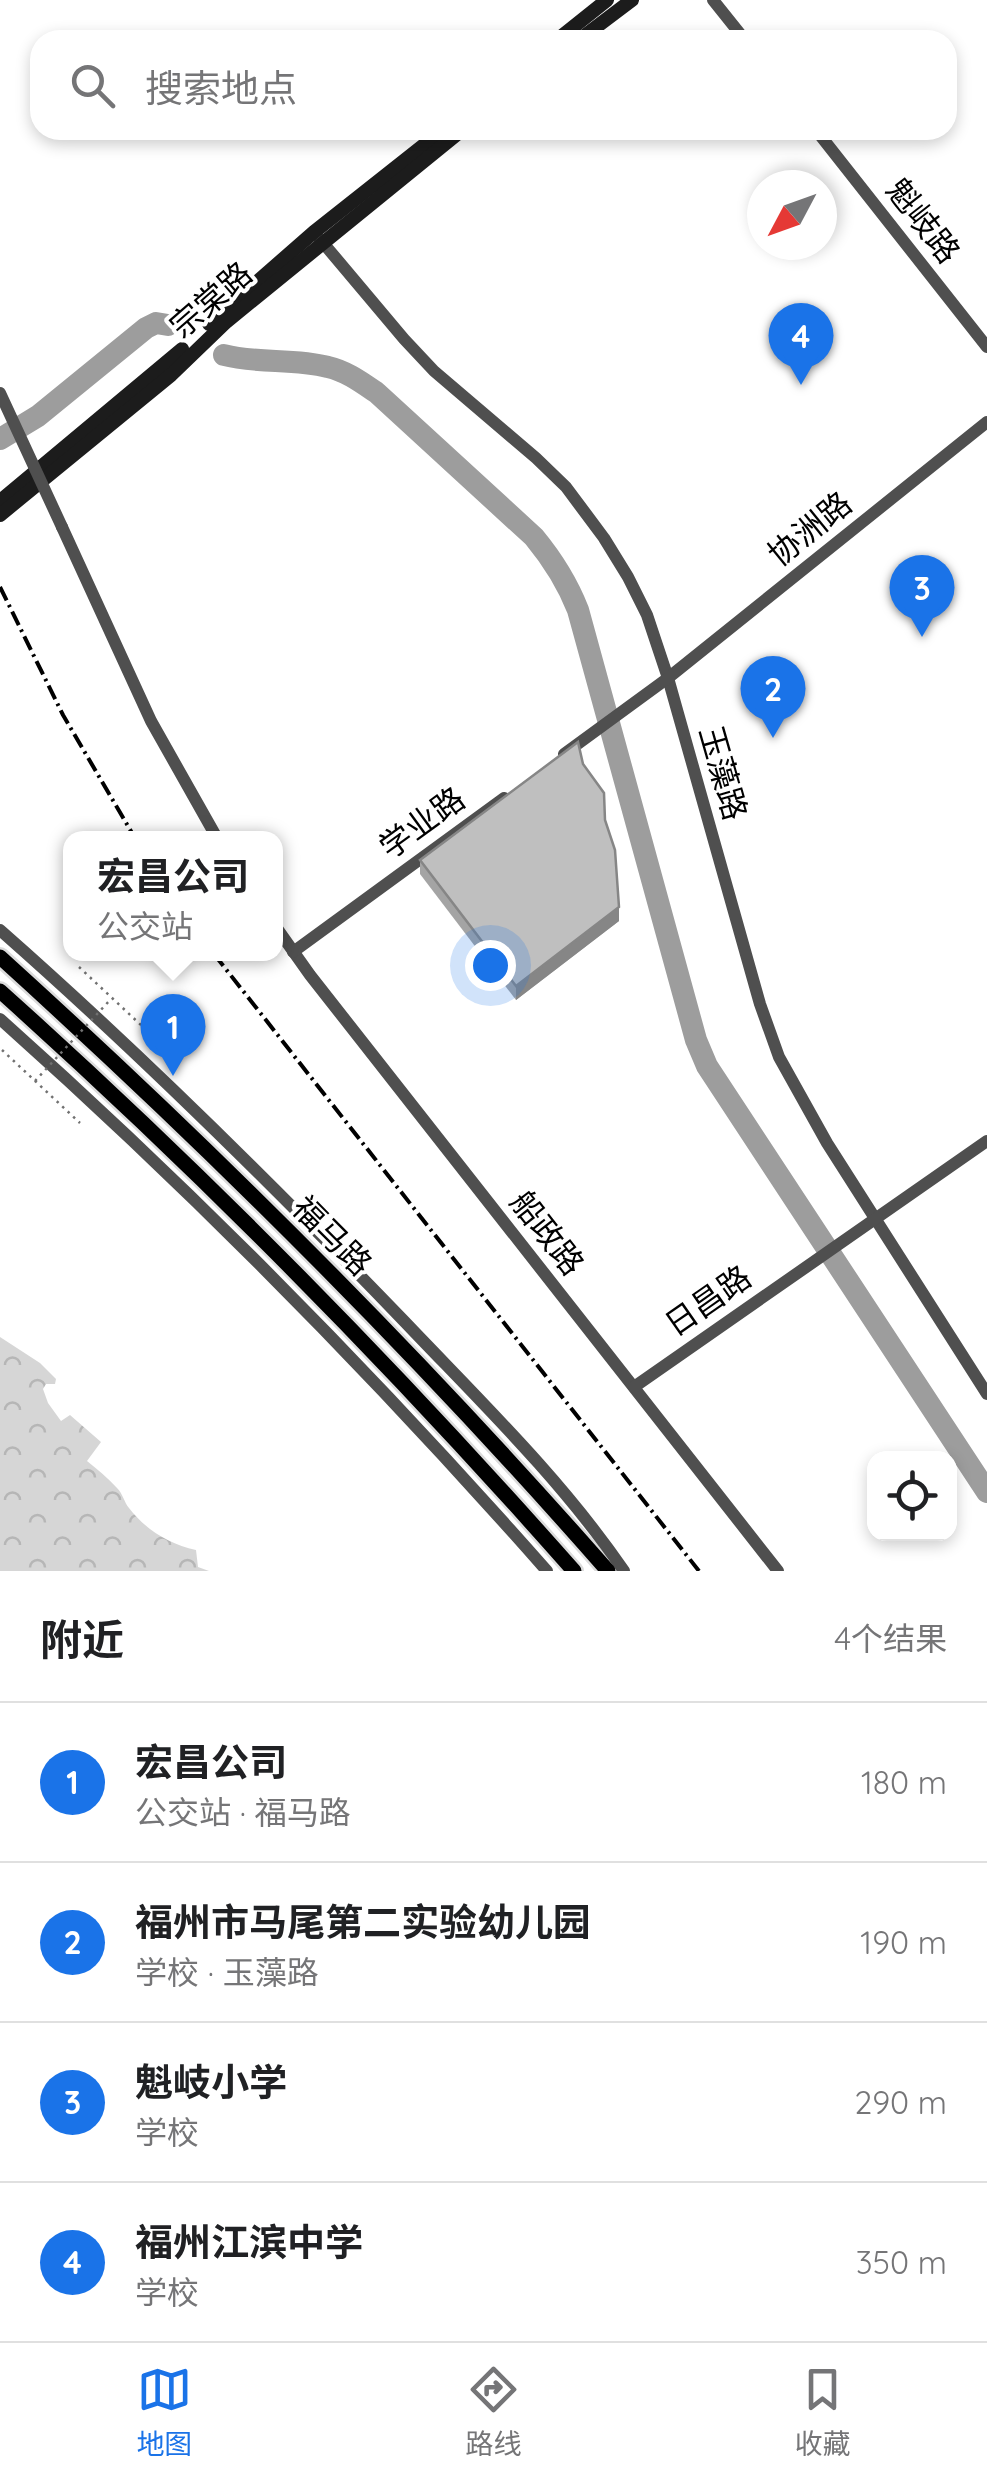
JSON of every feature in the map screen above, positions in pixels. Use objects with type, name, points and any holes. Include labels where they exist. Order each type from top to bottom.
[{"type":"main road","points":[[569,30],[607,0]]},
{"type":"main road","points":[[592,30],[632,0]]},
{"type":"main road","name":"宗棠路","points":[[0,501],[431,140]]},
{"type":"main road","name":"宗棠路","points":[[0,516],[170,374],[318,237],[449,140]]},
{"type":"main road","name":"福马路","points":[[0,957],[253,1195],[422,1368],[608,1571]]},
{"type":"main road","name":"福马路","points":[[0,991],[288,1266],[574,1571]]},
{"type":"street","points":[[713,0],[737,30]]},
{"type":"street","name":"魁岐路","points":[[824,140],[987,347]]},
{"type":"street","name":"玉藻路","points":[[318,237],[434,371],[536,458],[575,499],[636,591],[668,678],[772,1040],[805,1107],[987,1394]]},
{"type":"street","points":[[0,393],[152,721],[212,831]]},
{"type":"street","name":"协洲路","points":[[558,758],[668,678],[987,422]]},
{"type":"street","name":"学业路","points":[[293,952],[510,794]]},
{"type":"street","points":[[0,930],[184,1100],[326,1240],[545,1470],[624,1571]]},
{"type":"street","name":"船政路","points":[[283,937],[778,1571]]},
{"type":"street","points":[[0,1019],[234,1240],[548,1571]]},
{"type":"street","points":[[874,1218],[987,1141]]},
{"type":"street","name":"日昌路","points":[[634,1386],[874,1218]]},
{"type":"path","points":[[78,967],[158,1041]]},
{"type":"path","points":[[34,1081],[111,999]]},
{"type":"path","points":[[2,1050],[80,1123]]},
{"type":"green space","points":[[0,1337],[40,1363],[56,1379],[55,1384],[46,1384],[43,1389],[48,1403],[61,1421],[70,1415],[101,1442],[87,1461],[117,1488],[127,1506],[159,1535],[196,1550],[198,1567],[209,1571],[0,1571]]},
{"type":"building","points":[[578,742],[583,764],[604,793],[605,820],[615,850],[619,907],[516,986],[420,860]]},
{"type":"waterway","points":[[0,439],[38,416],[146,328],[156,323],[168,325]]},
{"type":"waterway","points":[[224,355],[315,364],[359,381],[377,393],[534,537],[553,563],[578,610],[696,1040],[707,1066],[987,1492]]},
{"type":"railway","points":[[0,587],[63,715],[131,831]]},
{"type":"railway","points":[[220,961],[699,1571]]},
{"type":"place","name":"福州江滨中学","points":[[801,385]]},
{"type":"place","name":"魁岐小学","points":[[922,637]]},
{"type":"place","name":"福州市马尾第二实验幼儿园","points":[[773,738]]},
{"type":"place","name":"宏昌公司","points":[[173,1076]]}]
